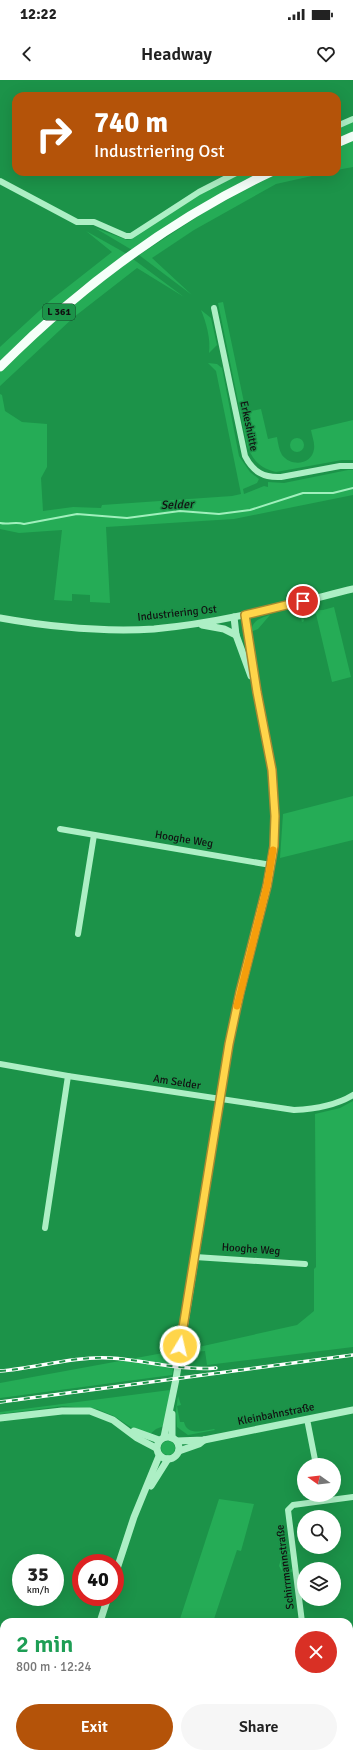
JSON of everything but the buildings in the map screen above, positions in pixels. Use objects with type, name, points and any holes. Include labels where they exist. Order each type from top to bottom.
[{"type":"main road","points":[[341,140],[353,136]]},
{"type":"main road","name":"L 361","points":[[0,367],[40,328],[122,262],[224,196],[263,176]]},
{"type":"street","points":[[341,124],[353,119]]},
{"type":"street","points":[[0,181],[77,222],[94,222],[122,235],[131,236],[200,192],[230,176]]},
{"type":"street","name":"Erkeshütte","points":[[214,308],[245,456],[252,468],[257,472],[272,477],[281,477],[340,466],[353,466]]},
{"type":"street","name":"Industriering Ost","points":[[0,618],[52,625],[105,629],[153,629],[196,624],[245,615],[353,589]]},
{"type":"street","points":[[122,1554],[158,1452],[168,1439],[172,1396],[235,1015],[272,865],[275,816],[273,776],[257,692],[245,615]]},
{"type":"street","points":[[234,617],[236,635],[257,692]]},
{"type":"street","points":[[196,624],[224,629],[236,635]]},
{"type":"street","name":"Hooghe Weg","points":[[60,829],[272,865]]},
{"type":"street","points":[[78,934],[94,835]]},
{"type":"street","name":"Am Selder","points":[[0,1064],[68,1076],[294,1110],[307,1110],[338,1103],[353,1095]]},
{"type":"street","points":[[44,1228],[68,1076]]},
{"type":"street","name":"Hooghe Weg","points":[[195,1257],[305,1264]]},
{"type":"street","points":[[0,1418],[62,1410],[83,1410],[103,1414],[168,1459]]},
{"type":"street","name":"Kleinbahnstraße","points":[[119,1424],[139,1434],[168,1439],[204,1440],[353,1410]]},
{"type":"street","points":[[307,1419],[315,1458]]},
{"type":"street","points":[[142,1499],[168,1459],[174,1457],[178,1451],[168,1439]]},
{"type":"street","name":"Kleinbahnstraße","points":[[178,1451],[200,1444],[204,1440]]},
{"type":"street","points":[[341,1497],[353,1497]]},
{"type":"street","name":"Schirrmannstraße","points":[[302,1618],[288,1510],[293,1505],[305,1502]]},
{"type":"street","points":[[101,1618],[105,1606]]},
{"type":"green space","points":[[353,122],[353,132],[341,137],[341,126]]},
{"type":"green space","points":[[353,140],[353,167],[341,169],[341,144]]},
{"type":"green space","points":[[235,176],[255,176],[132,250],[95,228],[127,240],[132,239],[201,194]]},
{"type":"green space","points":[[272,176],[312,176],[276,184],[194,230],[152,258],[192,295],[139,255],[208,210]]},
{"type":"green space","points":[[86,231],[127,254],[79,289],[0,361],[1,346],[51,300],[112,252]]},
{"type":"green space","points":[[133,259],[184,297],[137,268],[74,317],[0,386],[0,372],[48,327],[81,299]]},
{"type":"green space","points":[[223,302],[246,412],[261,409],[268,439],[277,437],[279,449],[282,455],[286,459],[296,463],[301,462],[309,458],[314,449],[311,430],[353,420],[353,460],[342,460],[276,472],[261,466],[255,460],[247,445],[218,303]]},
{"type":"green space","points":[[201,310],[211,318],[217,345],[209,353],[208,331]]},
{"type":"green space","points":[[208,363],[217,364],[222,368],[239,456],[250,472],[259,479],[257,483],[243,489],[244,494],[264,486],[268,487],[268,482],[284,483],[353,470],[353,495],[234,519],[106,527],[110,603],[90,602],[90,595],[72,594],[72,601],[54,600],[62,530],[19,533],[0,529],[0,394],[2,395],[5,411],[22,422],[47,424],[47,467],[41,478],[43,511],[73,507],[101,508],[102,505],[232,496],[241,494],[216,371]]},
{"type":"green space","points":[[297,438],[302,440],[304,445],[302,450],[297,452],[292,450],[290,445],[292,440]]},
{"type":"green space","points":[[334,607],[351,677],[332,682],[316,614],[303,616],[304,621],[302,622],[299,611],[323,610]]},
{"type":"green space","points":[[270,615],[258,629],[251,632],[255,622]]},
{"type":"green space","points":[[353,796],[353,840],[280,858],[283,814]]},
{"type":"green space","points":[[353,1101],[353,1347],[207,1365],[205,1351],[184,1353],[185,1350],[297,1325],[314,1311],[314,1269],[316,1267],[315,1114],[340,1108]]},
{"type":"green space","points":[[176,1351],[172,1375],[0,1398],[0,1383]]},
{"type":"green space","points":[[170,1390],[164,1426],[156,1429],[149,1435],[132,1428],[114,1416],[97,1409],[63,1406],[0,1414],[0,1412]]},
{"type":"green space","points":[[178,1396],[181,1405],[177,1406],[180,1422],[184,1422],[188,1429],[196,1432],[215,1430],[188,1435],[177,1427],[176,1410]]},
{"type":"green space","points":[[165,1441],[171,1441],[175,1445],[175,1451],[171,1455],[165,1455],[161,1451],[161,1445]]},
{"type":"green space","points":[[219,1499],[254,1504],[241,1551],[237,1550],[214,1618],[180,1618]]},
{"type":"green space","points":[[289,1551],[290,1554],[285,1555],[286,1570],[292,1569],[292,1572],[283,1573],[279,1566],[281,1559],[286,1552]]},
{"type":"waterway","name":"Selder","points":[[0,523],[24,524],[77,514],[127,518],[180,511],[219,514],[250,510],[303,493],[333,493],[353,488]]},
{"type":"railway","points":[[0,1402],[353,1355]]},
{"type":"railway","points":[[0,1371],[69,1360],[96,1358],[123,1359],[176,1367],[203,1369],[216,1368]]},
{"type":"slow traffic","points":[[237,1006],[272,865],[273,850]]},
{"type":"route","points":[[180,1346],[229,1044],[240,992],[272,865],[274,846],[275,798],[272,770],[257,692],[245,615],[303,601]]}]
